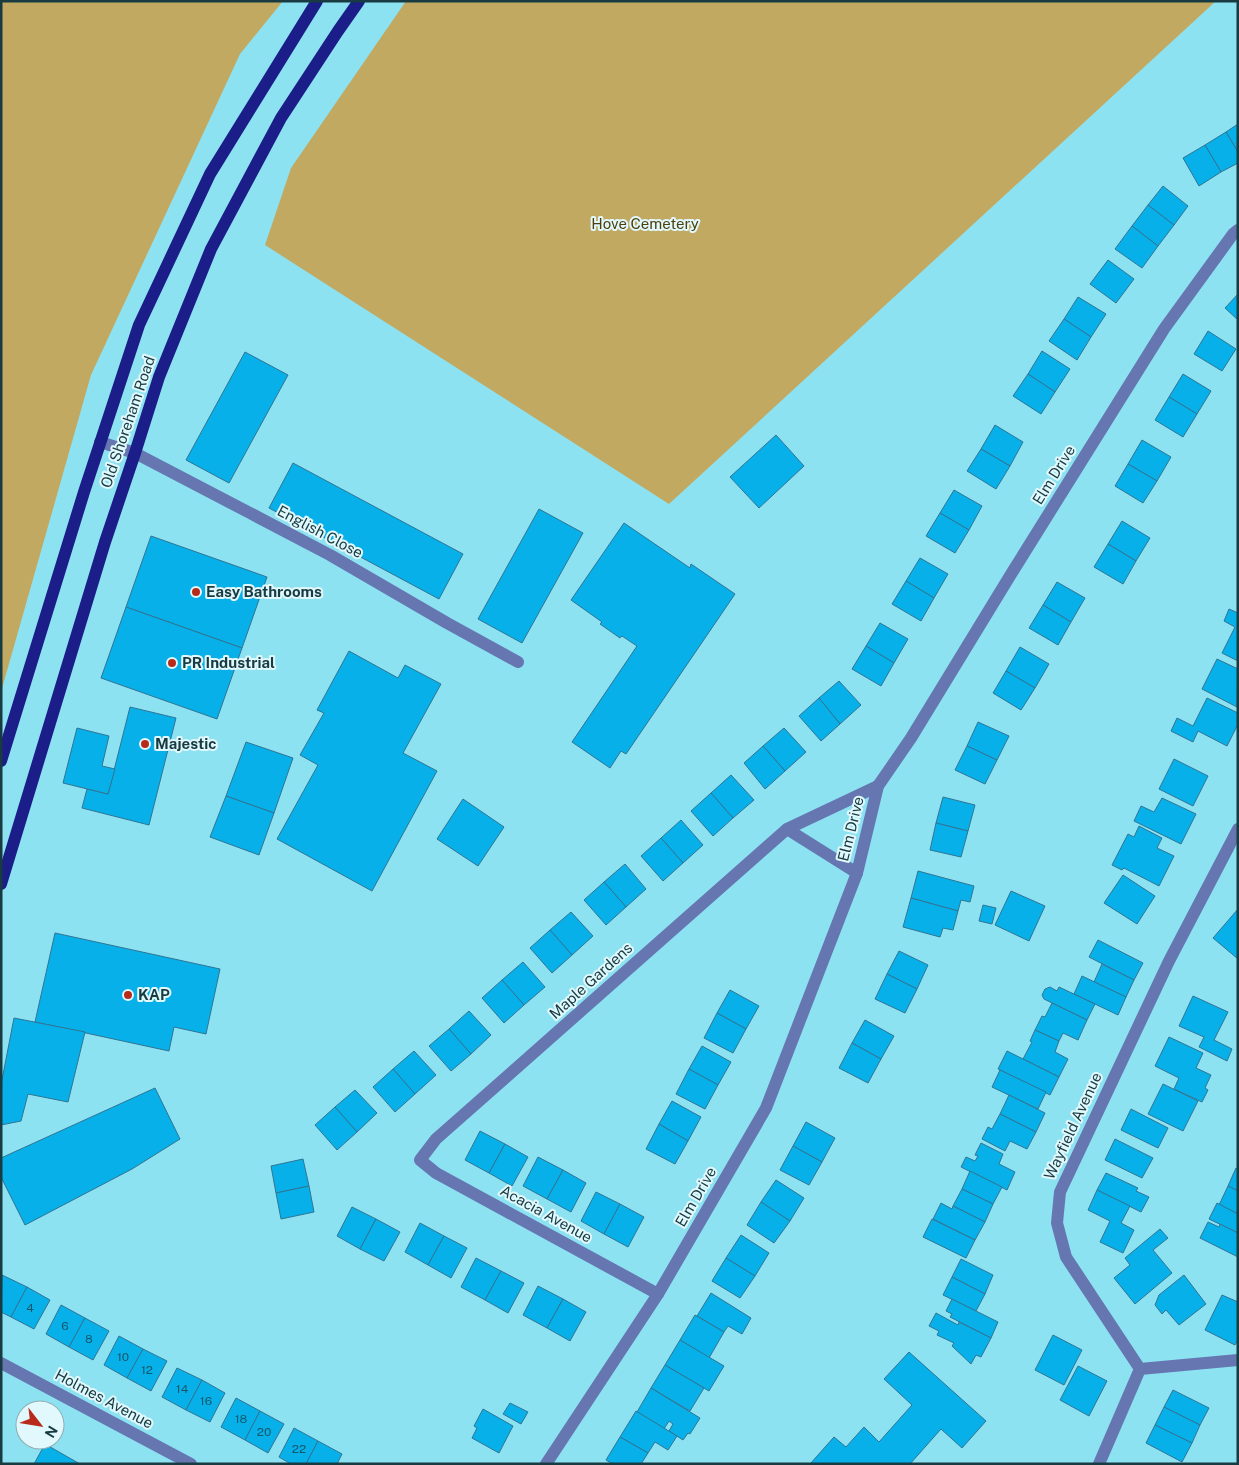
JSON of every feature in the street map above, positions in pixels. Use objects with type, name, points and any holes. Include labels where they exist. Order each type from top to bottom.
[{"type":"main road","name":"Old Shoreham Road","points":[[1,761],[69,538],[139,324],[210,174],[317,1]]},
{"type":"main road","name":"Old Shoreham Road","points":[[1,884],[105,542],[159,376],[211,249],[281,118],[359,1]]},
{"type":"street","name":"Elm Drive","points":[[546,1464],[658,1294],[766,1108],[857,873],[878,786],[911,738],[1164,329],[1233,234],[1238,230]]},
{"type":"street","name":"English Close","points":[[100,442],[135,453],[330,555],[518,662]]},
{"type":"street","name":"Maple Gardens","points":[[420,1160],[436,1139],[787,829],[878,786]]},
{"type":"street","points":[[787,829],[857,873]]},
{"type":"street","name":"Wayfield Avenue","points":[[1140,1369],[1066,1257],[1057,1223],[1060,1192],[1169,961],[1236,835]]},
{"type":"street","name":"Acacia Avenue","points":[[420,1160],[436,1173],[658,1294]]},
{"type":"street","points":[[1099,1464],[1140,1369],[1238,1360]]},
{"type":"street","name":"Holmes Avenue","points":[[1,1363],[191,1464]]},
{"type":"green space","points":[[1,1],[283,1],[240,54],[91,375],[1,692]]},
{"type":"green space","name":"Hove Cemetery","points":[[406,1],[1216,1],[669,504],[265,245],[291,168]]},
{"type":"building","points":[[1238,124],[1238,152],[1226,132]]},
{"type":"building","points":[[1226,132],[1238,152],[1238,163],[1221,172],[1205,145]]},
{"type":"building","points":[[1205,145],[1221,172],[1199,186],[1183,158]]},
{"type":"building","points":[[1163,186],[1188,206],[1174,225],[1148,205]]},
{"type":"building","points":[[1148,205],[1174,225],[1158,246],[1132,226]]},
{"type":"building","points":[[1132,226],[1158,246],[1142,268],[1115,249]]},
{"type":"building","points":[[1108,260],[1134,279],[1116,303],[1090,284]]},
{"type":"building","points":[[1238,294],[1238,320],[1225,308]]},
{"type":"building","points":[[1078,297],[1106,314],[1091,337],[1064,319]]},
{"type":"building","points":[[1064,319],[1091,337],[1077,360],[1049,341]]},
{"type":"building","points":[[1208,331],[1236,349],[1222,371],[1194,354]]},
{"type":"building","points":[[1042,351],[1070,369],[1055,392],[1028,374]]},
{"type":"building","points":[[245,352],[288,375],[229,483],[186,460]]},
{"type":"building","points":[[1028,374],[1055,392],[1041,414],[1013,396]]},
{"type":"building","points":[[1183,374],[1211,391],[1197,414],[1169,397]]},
{"type":"building","points":[[1169,397],[1197,414],[1183,437],[1155,420]]},
{"type":"building","points":[[995,425],[1023,442],[1010,466],[981,449]]},
{"type":"building","points":[[776,435],[804,466],[759,508],[730,477]]},
{"type":"building","points":[[1142,440],[1171,457],[1157,481],[1128,464]]},
{"type":"building","points":[[981,449],[1010,466],[996,489],[967,471]]},
{"type":"building","points":[[293,463],[463,554],[439,599],[269,508]]},
{"type":"building","points":[[1128,464],[1157,481],[1143,503],[1115,486]]},
{"type":"building","points":[[954,490],[982,506],[969,530],[940,513]]},
{"type":"building","points":[[539,509],[583,533],[522,643],[478,619]]},
{"type":"building","points":[[940,513],[969,530],[955,553],[926,536]]},
{"type":"building","points":[[1122,521],[1150,538],[1136,561],[1108,544]]},
{"type":"building","points":[[624,523],[690,568],[691,564],[735,594],[626,754],[621,751],[610,768],[572,742],[637,646],[622,636],[620,638],[600,624],[602,622],[571,600]]},
{"type":"building","name":"Easy Bathrooms","points":[[151,536],[267,577],[242,648],[126,607]]},
{"type":"building","points":[[1108,544],[1136,561],[1123,584],[1094,567]]},
{"type":"building","points":[[920,558],[948,574],[934,598],[906,581]]},
{"type":"building","points":[[906,581],[934,598],[921,621],[892,604]]},
{"type":"building","points":[[1057,582],[1085,598],[1071,622],[1043,605]]},
{"type":"building","points":[[1043,605],[1071,622],[1058,645],[1029,628]]},
{"type":"building","name":"PR Industrial","points":[[126,607],[242,648],[217,719],[101,678]]},
{"type":"building","points":[[1229,609],[1238,613],[1238,661],[1222,653],[1235,627],[1224,621]]},
{"type":"building","points":[[880,623],[908,639],[894,663],[866,646]]},
{"type":"building","points":[[866,646],[894,663],[881,686],[852,669]]},
{"type":"building","points":[[1020,647],[1049,664],[1035,688],[1006,671]]},
{"type":"building","points":[[349,651],[398,678],[405,665],[441,684],[403,753],[437,771],[372,891],[277,839],[318,765],[300,755],[324,713],[317,710]]},
{"type":"building","points":[[1217,659],[1238,669],[1237,707],[1202,689]]},
{"type":"building","points":[[1006,671],[1035,688],[1021,710],[993,693]]},
{"type":"building","points":[[839,681],[861,705],[840,724],[819,698]]},
{"type":"building","points":[[819,698],[840,724],[821,741],[799,716]]},
{"type":"building","points":[[1207,698],[1238,713],[1238,724],[1227,746],[1198,731],[1193,742],[1171,731],[1177,718],[1193,726]]},
{"type":"building","name":"Majestic","points":[[130,707],[176,718],[149,825],[82,808],[87,789],[108,794]]},
{"type":"building","points":[[978,722],[1009,736],[997,760],[967,746]]},
{"type":"building","points":[[77,728],[109,736],[102,766],[115,769],[108,794],[63,783]]},
{"type":"building","points":[[784,728],[806,752],[785,771],[763,746]]},
{"type":"building","points":[[246,742],[293,758],[274,813],[226,796]]},
{"type":"building","points":[[763,746],[785,771],[765,789],[744,763]]},
{"type":"building","points":[[967,746],[997,760],[985,784],[955,770]]},
{"type":"building","points":[[1174,759],[1208,776],[1193,806],[1159,789]]},
{"type":"building","points":[[731,775],[754,800],[733,818],[711,793]]},
{"type":"building","points":[[711,793],[733,818],[713,836],[691,811]]},
{"type":"building","points":[[226,796],[274,813],[259,855],[210,837]]},
{"type":"building","points":[[943,797],[975,805],[968,831],[936,823]]},
{"type":"building","points":[[1162,798],[1196,814],[1181,844],[1134,821],[1141,806],[1154,812]]},
{"type":"building","points":[[463,799],[504,827],[478,866],[437,839]]},
{"type":"building","points":[[681,820],[703,845],[683,863],[661,838]]},
{"type":"building","points":[[936,823],[968,831],[961,857],[930,850]]},
{"type":"building","points":[[1139,826],[1162,838],[1157,848],[1174,856],[1159,886],[1124,868],[1122,870],[1112,865],[1128,834],[1134,837]]},
{"type":"building","points":[[661,838],[683,863],[663,881],[641,856]]},
{"type":"building","points":[[625,864],[646,889],[626,907],[604,882]]},
{"type":"building","points":[[918,871],[974,886],[970,902],[961,900],[958,911],[911,898]]},
{"type":"building","points":[[1123,875],[1155,896],[1137,924],[1104,903]]},
{"type":"building","points":[[604,882],[626,907],[606,925],[584,900]]},
{"type":"building","points":[[1011,891],[1045,906],[1029,941],[995,925]]},
{"type":"building","points":[[911,898],[958,911],[953,930],[943,928],[940,937],[903,927]]},
{"type":"building","points":[[983,905],[996,908],[992,924],[979,921]]},
{"type":"building","points":[[1238,909],[1238,959],[1213,938]]},
{"type":"building","points":[[571,912],[593,936],[572,955],[550,930]]},
{"type":"building","points":[[550,930],[572,955],[552,973],[530,948]]},
{"type":"building","name":"KAP","points":[[55,933],[220,969],[206,1034],[174,1027],[169,1051],[35,1022]]},
{"type":"building","points":[[1098,940],[1143,963],[1134,980],[1089,957]]},
{"type":"building","points":[[899,951],[928,965],[917,989],[887,974]]},
{"type":"building","points":[[523,962],[545,987],[524,1005],[502,980]]},
{"type":"building","points":[[1102,964],[1134,980],[1126,997],[1094,982]]},
{"type":"building","points":[[887,974],[917,989],[905,1013],[875,999]]},
{"type":"building","points":[[1082,976],[1126,997],[1118,1015],[1074,994]]},
{"type":"building","points":[[502,980],[524,1005],[504,1023],[482,998]]},
{"type":"building","points":[[1050,987],[1057,991],[1059,987],[1095,1004],[1087,1020],[1044,999],[1042,995],[1045,989]]},
{"type":"building","points":[[730,990],[759,1006],[746,1029],[717,1013]]},
{"type":"building","points":[[1193,996],[1228,1012],[1214,1040],[1232,1049],[1227,1061],[1199,1047],[1204,1037],[1179,1026]]},
{"type":"building","points":[[1052,1003],[1087,1020],[1078,1040],[1063,1033],[1059,1041],[1035,1030],[1042,1016],[1045,1017]]},
{"type":"building","points":[[469,1011],[491,1035],[471,1054],[449,1029]]},
{"type":"building","points":[[717,1013],[746,1029],[733,1053],[704,1038]]},
{"type":"building","points":[[14,1018],[85,1032],[68,1102],[28,1094],[21,1121],[1,1125],[1,1085]]},
{"type":"building","points":[[865,1020],[894,1036],[881,1059],[852,1043]]},
{"type":"building","points":[[449,1029],[471,1054],[451,1071],[429,1046]]},
{"type":"building","points":[[1035,1030],[1059,1041],[1055,1052],[1068,1059],[1059,1077],[1023,1059],[1032,1042],[1030,1041]]},
{"type":"building","points":[[1169,1037],[1203,1053],[1196,1068],[1211,1075],[1205,1088],[1208,1090],[1202,1102],[1174,1089],[1179,1078],[1155,1066]]},
{"type":"building","points":[[852,1043],[881,1059],[868,1083],[839,1068]]},
{"type":"building","points":[[702,1046],[731,1062],[718,1085],[689,1069]]},
{"type":"building","points":[[414,1051],[436,1075],[415,1094],[393,1069]]},
{"type":"building","points":[[1007,1051],[1059,1077],[1050,1095],[998,1069]]},
{"type":"building","points":[[393,1069],[415,1094],[395,1112],[373,1087]]},
{"type":"building","points":[[689,1069],[718,1085],[705,1109],[676,1094]]},
{"type":"building","points":[[1000,1070],[1046,1092],[1038,1109],[992,1087]]},
{"type":"building","points":[[1163,1084],[1198,1101],[1183,1131],[1148,1114]]},
{"type":"building","points":[[155,1088],[180,1139],[132,1169],[25,1225],[1,1177],[1,1158]]},
{"type":"building","points":[[355,1090],[377,1113],[357,1132],[335,1107]]},
{"type":"building","points":[[1009,1095],[1045,1113],[1036,1132],[1000,1114]]},
{"type":"building","points":[[672,1101],[701,1117],[688,1141],[659,1124]]},
{"type":"building","points":[[335,1107],[357,1132],[337,1150],[315,1125]]},
{"type":"building","points":[[1131,1109],[1168,1128],[1158,1148],[1121,1130]]},
{"type":"building","points":[[1000,1114],[1036,1132],[1027,1149],[1010,1141],[1005,1151],[982,1139],[988,1127],[992,1129]]},
{"type":"building","points":[[806,1122],[835,1138],[822,1162],[793,1146]]},
{"type":"building","points":[[659,1124],[688,1141],[675,1164],[646,1149]]},
{"type":"building","points":[[480,1131],[505,1144],[489,1173],[465,1160]]},
{"type":"building","points":[[1115,1139],[1153,1158],[1142,1178],[1105,1160]]},
{"type":"building","points":[[981,1143],[1003,1154],[999,1164],[1015,1172],[1007,1190],[961,1167],[966,1157],[975,1161],[978,1156],[975,1155]]},
{"type":"building","points":[[505,1144],[528,1157],[512,1186],[489,1173]]},
{"type":"building","points":[[793,1146],[822,1162],[809,1185],[780,1170]]},
{"type":"building","points":[[538,1157],[563,1170],[547,1199],[523,1186]]},
{"type":"building","points":[[303,1159],[309,1186],[276,1193],[271,1166]]},
{"type":"building","points":[[1236,1168],[1238,1169],[1238,1191],[1228,1186]]},
{"type":"building","points":[[563,1170],[586,1183],[571,1212],[547,1199]]},
{"type":"building","points":[[970,1171],[1002,1187],[993,1204],[962,1189]]},
{"type":"building","points":[[1106,1173],[1138,1188],[1136,1191],[1149,1197],[1141,1212],[1097,1190]]},
{"type":"building","points":[[776,1180],[804,1198],[790,1221],[761,1202]]},
{"type":"building","points":[[309,1186],[314,1212],[281,1219],[276,1193]]},
{"type":"building","points":[[1228,1186],[1238,1191],[1238,1214],[1219,1205]]},
{"type":"building","points":[[962,1189],[993,1204],[985,1222],[953,1206]]},
{"type":"building","points":[[1097,1190],[1130,1206],[1121,1223],[1134,1230],[1123,1253],[1100,1242],[1110,1221],[1088,1210]]},
{"type":"building","points":[[596,1192],[620,1204],[604,1234],[581,1221]]},
{"type":"building","points":[[761,1202],[790,1221],[774,1243],[747,1225]]},
{"type":"building","points":[[941,1203],[952,1209],[953,1206],[985,1222],[975,1240],[933,1219]]},
{"type":"building","points":[[1217,1203],[1238,1214],[1238,1233],[1209,1219]]},
{"type":"building","points":[[620,1204],[644,1217],[628,1247],[604,1234]]},
{"type":"building","points":[[352,1207],[376,1219],[360,1249],[337,1236]]},
{"type":"building","points":[[376,1219],[400,1232],[384,1261],[360,1249]]},
{"type":"building","points":[[932,1219],[975,1240],[966,1258],[923,1237]]},
{"type":"building","points":[[1208,1222],[1219,1227],[1220,1224],[1238,1233],[1238,1257],[1200,1238]]},
{"type":"building","points":[[420,1223],[444,1236],[428,1265],[405,1252]]},
{"type":"building","points":[[1160,1229],[1168,1238],[1153,1250],[1172,1273],[1135,1304],[1114,1278],[1130,1265],[1125,1258]]},
{"type":"building","points":[[741,1235],[769,1253],[755,1276],[726,1258]]},
{"type":"building","points":[[444,1236],[467,1248],[451,1278],[428,1265]]},
{"type":"building","points":[[476,1258],[501,1271],[485,1300],[461,1287]]},
{"type":"building","points":[[726,1258],[755,1276],[740,1298],[712,1281]]},
{"type":"building","points":[[961,1259],[993,1275],[985,1294],[952,1277]]},
{"type":"building","points":[[501,1271],[524,1283],[508,1313],[485,1300]]},
{"type":"building","points":[[2,1275],[27,1287],[11,1317],[1,1312]]},
{"type":"building","points":[[1184,1275],[1206,1304],[1179,1325],[1166,1310],[1162,1314],[1155,1305],[1159,1295]]},
{"type":"building","points":[[952,1277],[985,1294],[976,1311],[943,1295]]},
{"type":"building","points":[[538,1286],[563,1299],[547,1328],[523,1315]]},
{"type":"building","points":[[27,1287],[50,1300],[34,1329],[11,1317]]},
{"type":"building","points":[[711,1293],[751,1318],[742,1334],[728,1326],[724,1332],[697,1316]]},
{"type":"building","points":[[1222,1295],[1238,1302],[1238,1340],[1235,1345],[1205,1330]]},
{"type":"building","points":[[563,1299],[586,1312],[570,1341],[547,1328]]},
{"type":"building","points":[[952,1299],[998,1322],[991,1338],[950,1317],[952,1314],[946,1311]]},
{"type":"building","points":[[61,1305],[85,1318],[69,1347],[46,1334]]},
{"type":"building","points":[[936,1313],[958,1325],[959,1322],[991,1338],[981,1357],[976,1355],[971,1364],[952,1346],[954,1343],[937,1335],[939,1331],[929,1326]]},
{"type":"building","points":[[695,1315],[724,1332],[709,1358],[680,1340]]},
{"type":"building","points":[[85,1318],[109,1331],[93,1360],[69,1347]]},
{"type":"building","points":[[1053,1335],[1082,1350],[1064,1385],[1035,1370]]},
{"type":"building","points":[[119,1336],[143,1349],[127,1378],[104,1365]]},
{"type":"building","points":[[680,1340],[724,1366],[709,1391],[665,1365]]},
{"type":"building","points":[[143,1349],[167,1361],[151,1391],[127,1378]]},
{"type":"building","points":[[909,1352],[986,1421],[962,1448],[941,1429],[910,1464],[810,1464],[834,1437],[846,1447],[864,1427],[879,1442],[912,1405],[884,1379]]},
{"type":"building","points":[[665,1365],[704,1388],[690,1411],[651,1388]]},
{"type":"building","points":[[1078,1366],[1107,1381],[1089,1416],[1060,1400]]},
{"type":"building","points":[[177,1368],[202,1380],[186,1410],[162,1397]]},
{"type":"building","points":[[202,1380],[225,1393],[210,1422],[186,1410]]},
{"type":"building","points":[[651,1388],[700,1418],[690,1434],[688,1433],[683,1440],[669,1431],[673,1424],[669,1421],[664,1429],[637,1412]]},
{"type":"building","points":[[1173,1390],[1209,1408],[1200,1425],[1164,1407]]},
{"type":"building","points":[[236,1398],[260,1411],[245,1440],[221,1427]]},
{"type":"building","points":[[510,1403],[528,1412],[521,1424],[503,1414]]},
{"type":"building","points":[[1164,1407],[1200,1425],[1192,1443],[1155,1425]]},
{"type":"building","points":[[483,1409],[513,1426],[499,1453],[472,1438],[477,1428],[474,1426]]},
{"type":"building","points":[[260,1411],[284,1424],[268,1453],[245,1440]]},
{"type":"building","points":[[636,1411],[677,1436],[668,1450],[655,1442],[648,1453],[620,1437]]},
{"type":"building","points":[[1155,1425],[1192,1443],[1182,1462],[1146,1443]]},
{"type":"building","points":[[294,1428],[318,1441],[306,1464],[291,1464],[279,1457]]},
{"type":"building","points":[[620,1437],[648,1453],[641,1464],[613,1464],[606,1460]]},
{"type":"building","points":[[318,1441],[342,1454],[337,1464],[306,1464]]},
{"type":"building","points":[[42,1450],[56,1450],[80,1464],[34,1464]]},
{"type":"place","name":"Easy Bathrooms","points":[[196,592]]},
{"type":"place","name":"PR Industrial","points":[[172,663]]},
{"type":"place","name":"Majestic","points":[[145,744]]},
{"type":"place","name":"KAP","points":[[128,995]]}]
